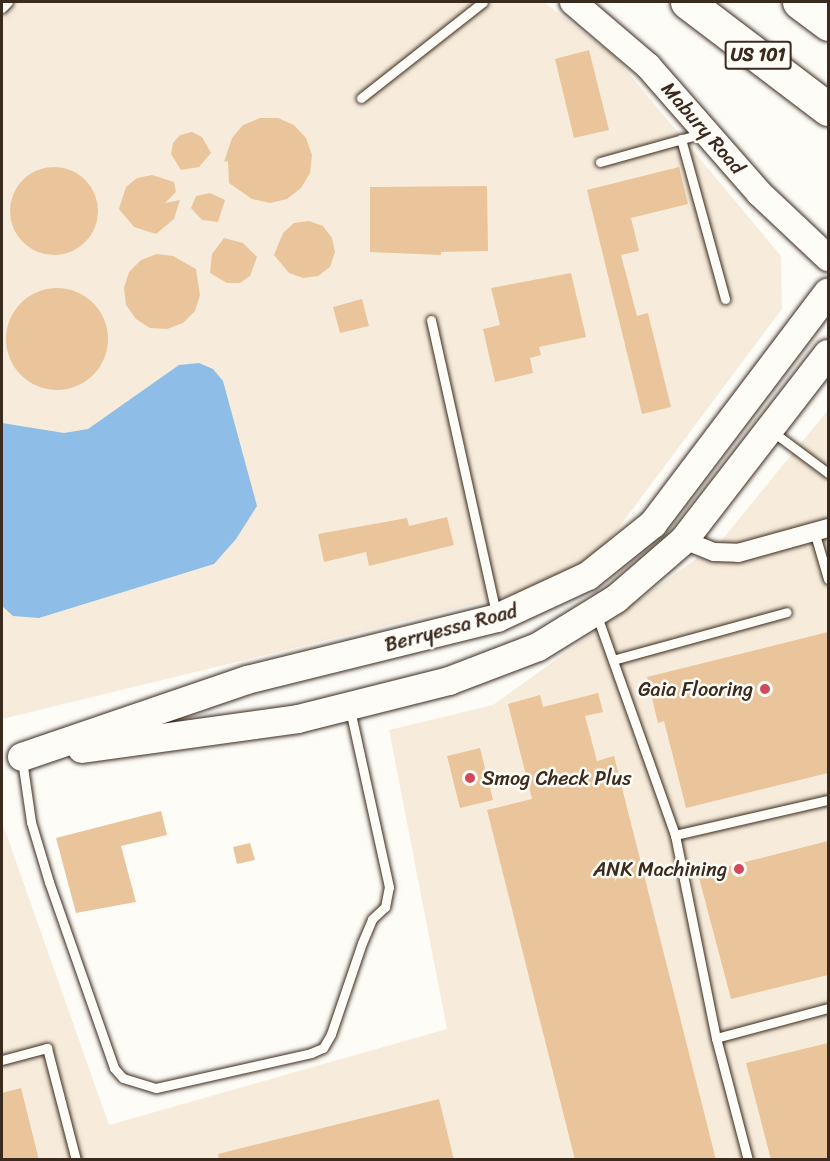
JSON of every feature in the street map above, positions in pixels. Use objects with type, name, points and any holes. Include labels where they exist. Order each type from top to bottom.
[{"type":"highway","name":"US 101","points":[[687,2],[828,109]]},
{"type":"highway","points":[[799,2],[828,24]]},
{"type":"main road","name":"Berryessa Road","points":[[12,759],[247,680],[497,618],[588,576],[653,524],[828,293]]},
{"type":"main road","points":[[12,759],[298,718],[497,665],[596,614],[652,572],[684,540],[828,355]]},
{"type":"street","name":"Mabury Road","points":[[573,2],[648,66],[759,193],[828,258]]},
{"type":"street","points":[[684,540],[714,552],[738,553],[821,529]]},
{"type":"lane","points":[[2,8],[8,2]]},
{"type":"lane","points":[[361,98],[483,2]]},
{"type":"lane","points":[[600,162],[706,132]]},
{"type":"lane","points":[[681,139],[725,299]]},
{"type":"lane","points":[[431,320],[497,618]]},
{"type":"lane","points":[[771,430],[828,473]]},
{"type":"lane","points":[[821,529],[828,579]]},
{"type":"lane","points":[[613,660],[787,612]]},
{"type":"lane","points":[[596,614],[675,835],[716,1038],[748,1160]]},
{"type":"lane","points":[[12,759],[34,832],[114,1068],[123,1078],[156,1088],[311,1053],[323,1047],[331,1034],[365,935],[372,919],[386,907],[389,887],[349,706]]},
{"type":"lane","points":[[675,835],[828,800]]},
{"type":"lane","points":[[716,1038],[828,1008]]},
{"type":"lane","points":[[2,1060],[47,1048],[76,1160]]},
{"type":"shaded area","points":[[2,2],[544,2],[615,57],[781,256],[782,309],[599,554],[532,590],[2,719]]},
{"type":"shaded area","points":[[828,410],[828,1159],[2,1159],[2,822],[109,1125],[447,1029],[389,730],[493,705],[721,541]]},
{"type":"water","points":[[199,363],[213,369],[223,381],[257,506],[236,539],[214,564],[39,618],[13,616],[2,606],[2,423],[64,433],[88,429],[179,365]]},
{"type":"building","points":[[589,50],[609,130],[574,138],[555,59]]},
{"type":"building","points":[[260,118],[278,118],[294,125],[306,138],[312,155],[310,173],[301,188],[287,199],[270,203],[252,199],[229,183],[228,161],[224,162],[232,138],[243,125]]},
{"type":"building","points":[[192,132],[202,137],[211,153],[199,167],[181,170],[171,154],[173,143],[180,135]]},
{"type":"building","points":[[54,167],[71,171],[85,180],[94,194],[98,211],[94,228],[85,242],[71,251],[54,255],[37,251],[23,242],[14,228],[10,211],[14,194],[23,180],[37,171]]},
{"type":"building","points":[[679,167],[688,204],[631,218],[639,251],[621,255],[637,316],[648,313],[671,407],[642,414],[587,190]]},
{"type":"building","points":[[152,175],[174,182],[176,192],[165,203],[180,200],[174,219],[156,234],[134,227],[119,209],[126,187],[137,178]]},
{"type":"building","points":[[487,186],[488,251],[441,252],[441,255],[370,252],[370,187]]},
{"type":"building","points":[[210,193],[225,200],[218,222],[202,220],[191,208],[196,196]]},
{"type":"building","points":[[309,221],[323,226],[332,238],[335,252],[330,267],[318,276],[303,278],[289,273],[274,255],[283,233],[294,223]]},
{"type":"building","points":[[224,238],[243,243],[257,257],[250,276],[240,283],[227,283],[210,273],[212,254]]},
{"type":"building","points":[[157,254],[173,256],[196,269],[200,295],[195,311],[183,323],[167,329],[150,328],[136,319],[126,305],[124,288],[129,272],[141,260]]},
{"type":"building","points":[[571,273],[586,337],[539,347],[541,355],[530,358],[533,373],[495,382],[483,329],[500,325],[491,288]]},
{"type":"building","points":[[57,288],[77,292],[93,303],[104,319],[108,339],[104,359],[93,375],[77,386],[57,390],[37,386],[21,375],[10,359],[6,339],[10,319],[21,303],[37,292]]},
{"type":"building","points":[[362,299],[369,326],[340,333],[333,307]]},
{"type":"building","points":[[447,517],[454,545],[369,566],[366,552],[324,562],[318,534],[407,518],[409,526]]},
{"type":"building","points":[[828,632],[828,773],[686,808],[664,721],[658,723],[647,677]]},
{"type":"building","points":[[598,693],[603,712],[585,716],[597,761],[614,756],[716,1160],[575,1160],[487,810],[532,799],[508,704],[540,695],[543,707]]},
{"type":"building","name":"Smog Check Plus","points":[[480,748],[493,800],[460,808],[447,756]]},
{"type":"building","points":[[161,811],[167,835],[121,846],[136,902],[76,913],[56,838]]},
{"type":"building","points":[[828,841],[828,975],[731,999],[698,874]]},
{"type":"building","points":[[250,843],[255,860],[237,864],[233,847]]},
{"type":"building","points":[[828,1043],[828,1160],[771,1160],[746,1063]]},
{"type":"building","points":[[21,1088],[39,1160],[2,1160],[2,1093]]},
{"type":"building","points":[[439,1099],[454,1160],[219,1160],[218,1154]]},
{"type":"place","name":"Gaia Flooring","points":[[765,689]]},
{"type":"place","name":"Smog Check Plus","points":[[470,778]]},
{"type":"place","name":"ANK Machining","points":[[739,869]]}]
